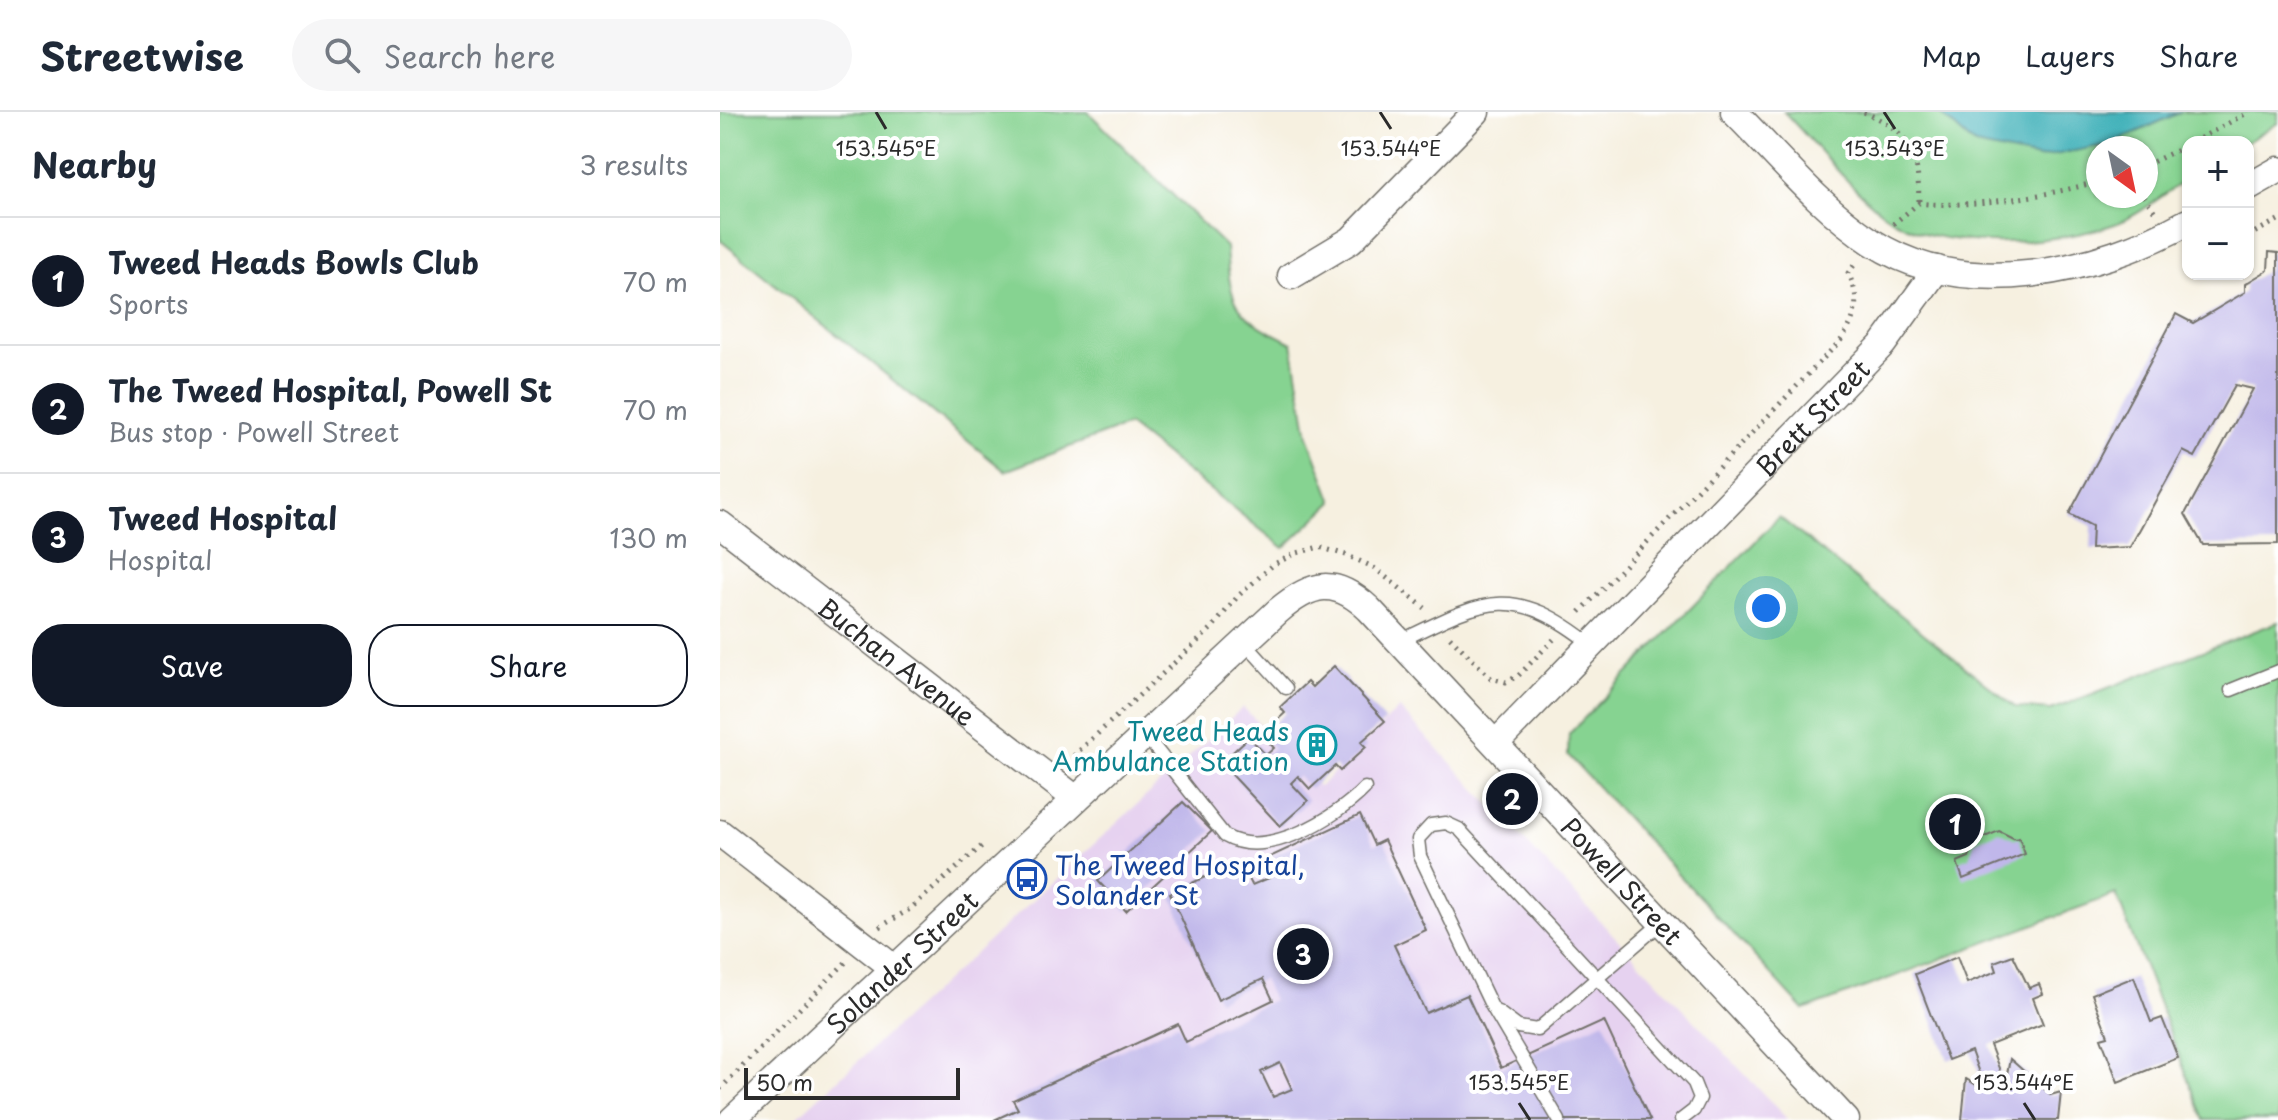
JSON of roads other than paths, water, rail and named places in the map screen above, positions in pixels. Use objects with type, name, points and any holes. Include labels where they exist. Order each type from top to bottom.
[{"type":"street","points":[[1291,276],[1351,240],[1476,112]]},
{"type":"street","points":[[1734,112],[1841,218],[1873,242],[1937,269],[2012,274],[2056,269],[2136,249],[2182,225]]},
{"type":"street","points":[[2254,184],[2278,170]]},
{"type":"street","name":"Brett Street","points":[[1496,743],[1883,344],[1937,269]]},
{"type":"street","name":"Buchan Avenue","points":[[720,524],[1076,799]]},
{"type":"street","name":"Solander Street","points":[[732,1120],[1294,598],[1309,589],[1341,588],[1356,596],[1400,641]]},
{"type":"street","name":"Powell Street","points":[[1400,641],[1846,1120]]},
{"type":"street","points":[[720,833],[895,969]]},
{"type":"lane","points":[[1400,641],[1469,608],[1493,602],[1533,608],[1567,625],[1592,645]]},
{"type":"lane","points":[[1244,642],[1286,688]]},
{"type":"lane","points":[[2231,690],[2278,671]]},
{"type":"lane","points":[[1145,735],[1225,836],[1239,844],[1267,841],[1318,822],[1349,805],[1365,788]]},
{"type":"lane","points":[[1559,1120],[1491,1005],[1417,847],[1423,831],[1438,822],[1459,829],[1699,1090],[1698,1105],[1681,1120]]},
{"type":"lane","points":[[1491,1005],[1518,1027],[1537,1030],[1600,979],[1661,923]]},
{"type":"water","points":[[1938,112],[2181,112],[2128,136],[2086,136],[2086,149],[2039,158],[1975,145]]},
{"type":"place","name":"Tweed Heads Ambulance Station","points":[[1317,745]]},
{"type":"place","name":"The Tweed Hospital, Powell St","points":[[1512,799]]},
{"type":"place","name":"Tweed Heads Bowls Club","points":[[1955,824]]},
{"type":"place","name":"The Tweed Hospital, Solander St","points":[[1027,879]]},
{"type":"place","name":"Tweed Hospital","points":[[1303,954]]}]
